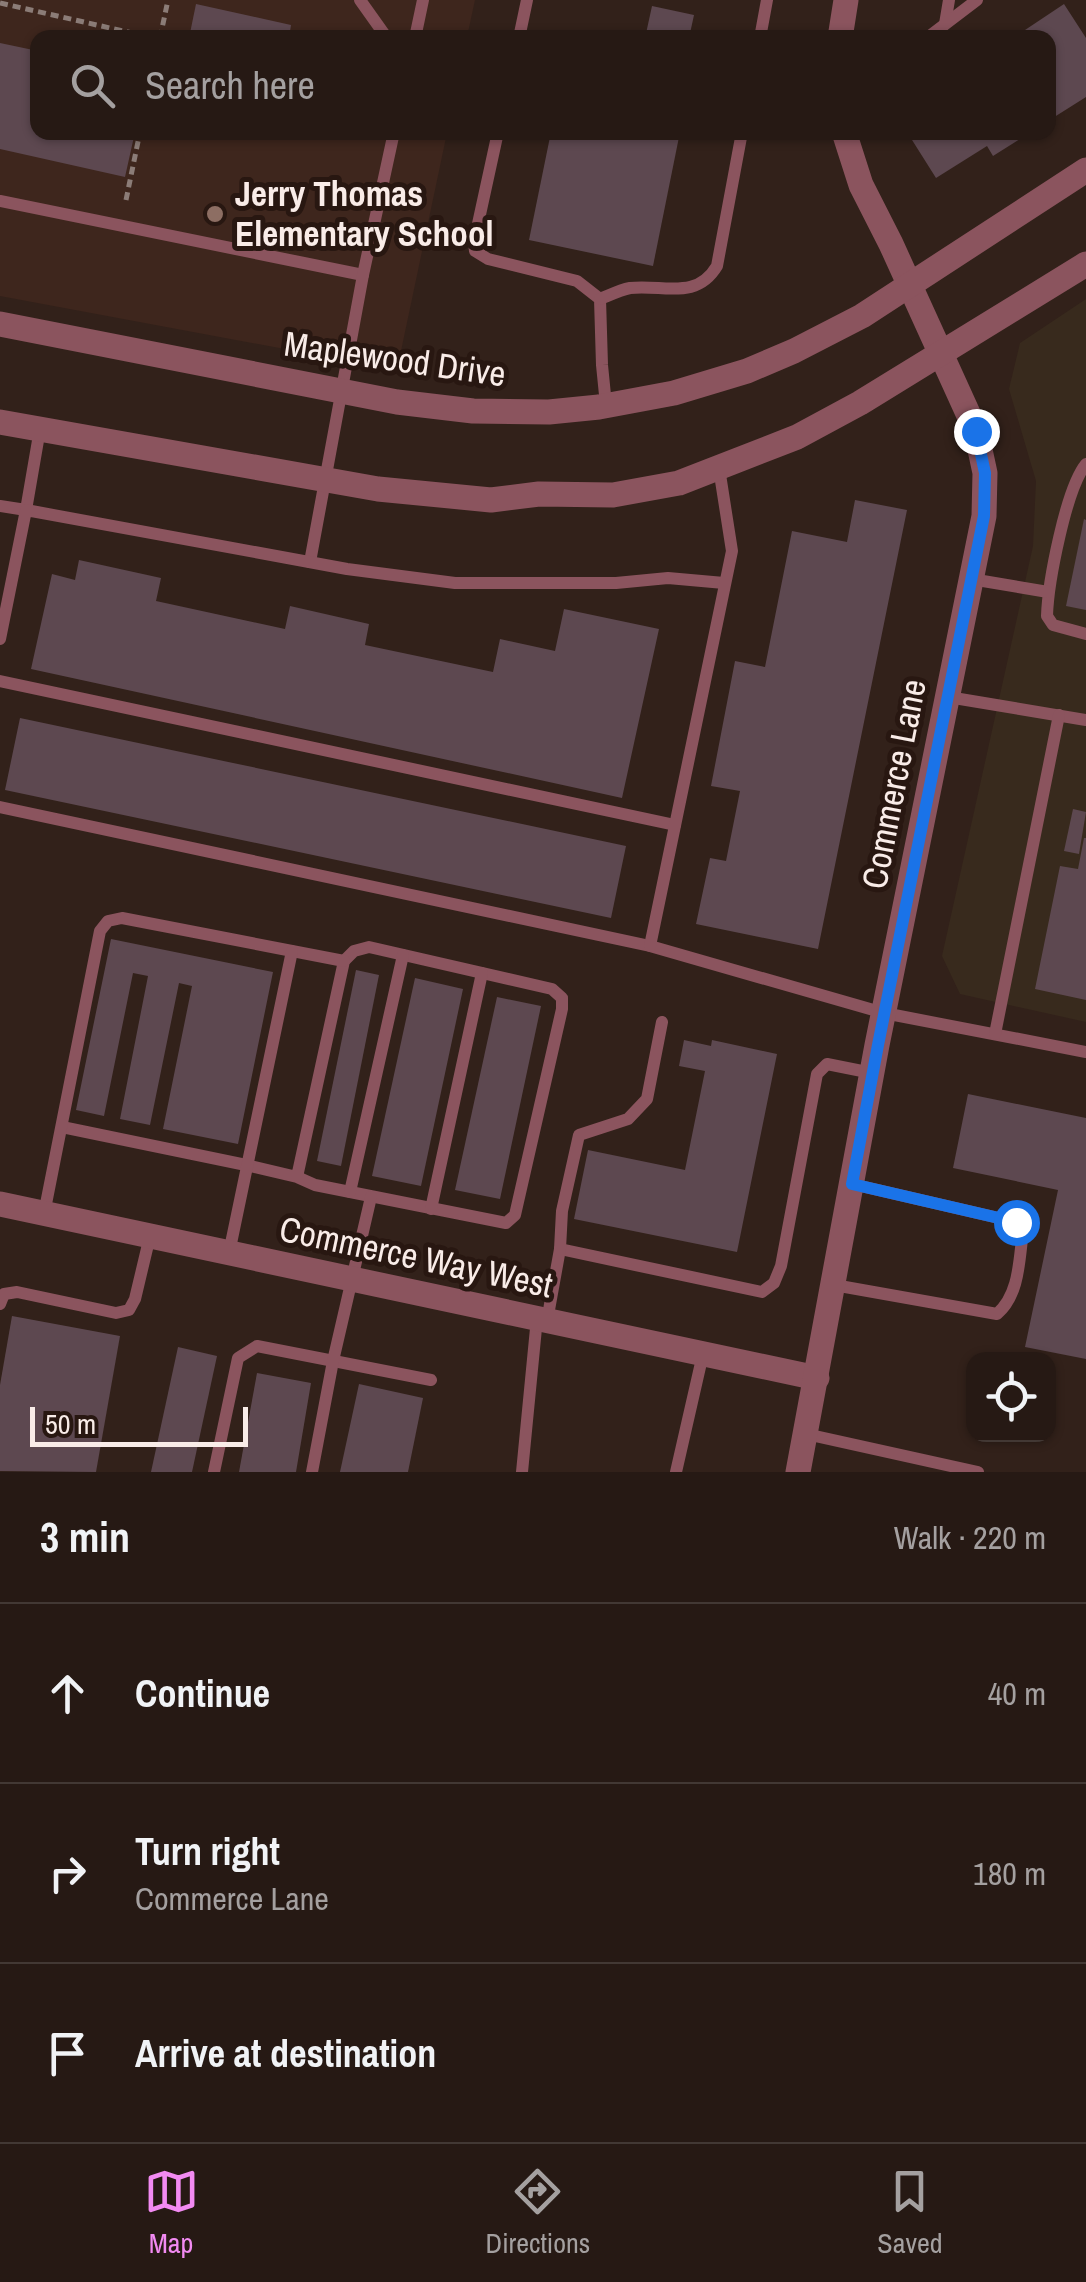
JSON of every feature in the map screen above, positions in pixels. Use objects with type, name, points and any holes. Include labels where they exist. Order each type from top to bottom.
[{"type":"street","points":[[841,30],[846,0]]},
{"type":"street","name":"Commerce Lane","points":[[798,1472],[872,1074],[984,516],[985,473],[976,431],[860,185],[846,140]]},
{"type":"street","name":"Maplewood Drive","points":[[0,324],[397,402],[472,411],[549,412],[606,406],[674,393],[794,351],[862,316],[1086,170]]},
{"type":"street","points":[[0,422],[378,489],[491,500],[539,494],[613,495],[679,483],[797,437],[942,354],[1086,264]]},
{"type":"street","name":"Commerce Way West","points":[[0,1204],[817,1378]]},
{"type":"lane","points":[[360,0],[381,30]]},
{"type":"lane","points":[[416,30],[423,0]]},
{"type":"lane","points":[[521,30],[527,0]]},
{"type":"lane","points":[[761,30],[767,0]]},
{"type":"lane","points":[[945,24],[949,0]]},
{"type":"lane","points":[[937,30],[977,0]]},
{"type":"lane","points":[[310,562],[392,140]]},
{"type":"lane","points":[[496,140],[475,251],[488,259],[577,281],[600,298]]},
{"type":"lane","points":[[600,298],[629,288],[679,289],[698,285],[710,277],[717,266],[741,140]]},
{"type":"lane","points":[[0,201],[363,275]]},
{"type":"lane","points":[[600,298],[606,406]]},
{"type":"lane","points":[[0,639],[40,430]]},
{"type":"lane","points":[[1086,464],[1071,492],[1046,616],[1053,625],[1086,634]]},
{"type":"lane","points":[[650,946],[732,551],[718,468]]},
{"type":"lane","points":[[0,506],[310,562],[455,583],[616,583],[668,578],[724,584]]},
{"type":"lane","points":[[971,579],[1048,592]]},
{"type":"lane","points":[[0,681],[675,825]]},
{"type":"lane","points":[[948,697],[1086,720]]},
{"type":"lane","points":[[995,1034],[1060,715]]},
{"type":"lane","points":[[0,807],[650,946],[884,1013],[1086,1052]]},
{"type":"lane","points":[[44,1214],[100,930],[108,921],[122,918],[344,961]]},
{"type":"lane","points":[[62,1127],[246,1165],[315,1185],[506,1222],[515,1215],[562,998],[552,989],[369,947],[354,951],[344,961],[297,1177]]},
{"type":"lane","points":[[229,1253],[292,951]]},
{"type":"lane","points":[[350,1192],[403,955]]},
{"type":"lane","points":[[431,1208],[482,973]]},
{"type":"lane","points":[[522,1472],[542,1320],[560,1249],[562,1212],[580,1135],[628,1118],[646,1098],[662,1022]]},
{"type":"lane","points":[[560,1249],[762,1292],[774,1283],[780,1266],[818,1074],[827,1064],[872,1074]]},
{"type":"lane","points":[[834,1285],[997,1314],[1012,1294],[1023,1231],[1016,1222],[852,1184]]},
{"type":"lane","points":[[312,1472],[371,1196]]},
{"type":"lane","points":[[0,1304],[4,1294],[17,1292],[116,1313],[130,1310],[150,1236]]},
{"type":"lane","points":[[214,1472],[238,1358],[257,1346],[432,1380]]},
{"type":"lane","points":[[676,1472],[703,1354]]},
{"type":"lane","points":[[806,1434],[978,1472]]},
{"type":"path","points":[[159,30],[168,0]]},
{"type":"path","points":[[0,4],[120,30]]},
{"type":"path","points":[[126,200],[138,140]]},
{"type":"shaded area","name":"Jerry Thomas Elementary School","points":[[0,0],[475,0],[469,30],[30,30],[30,140],[446,140],[397,370],[0,296]]},
{"type":"shaded area","points":[[1086,299],[1086,1022],[960,994],[942,956],[1033,546],[1036,481],[1009,389],[1020,343]]},
{"type":"building","points":[[196,4],[291,25],[290,30],[191,30]]},
{"type":"building","points":[[1064,4],[1086,38],[1086,97],[1056,116],[1056,30],[1025,30]]},
{"type":"building","points":[[652,6],[694,15],[691,30],[647,30]]},
{"type":"building","points":[[0,43],[30,49],[30,140],[133,140],[125,177],[0,149]]},
{"type":"building","points":[[549,140],[678,140],[653,266],[529,240]]},
{"type":"building","points":[[912,140],[1018,140],[993,156],[987,146],[936,178]]},
{"type":"building","points":[[855,500],[907,510],[818,949],[696,924],[710,858],[726,861],[740,791],[711,786],[735,661],[765,667],[792,531],[847,542]]},
{"type":"building","points":[[1086,520],[1086,610],[1066,606]]},
{"type":"building","points":[[79,560],[161,578],[156,601],[285,629],[290,606],[369,624],[365,645],[493,672],[500,639],[555,651],[564,609],[659,629],[622,798],[31,669],[52,574],[75,580]]},
{"type":"building","points":[[20,718],[626,846],[611,918],[5,790]]},
{"type":"building","points":[[1073,809],[1086,812],[1079,854],[1064,851]]},
{"type":"building","points":[[1084,838],[1086,1000],[1035,989],[1060,866],[1078,869]]},
{"type":"building","points":[[111,939],[273,972],[238,1144],[163,1129],[192,986],[179,983],[150,1125],[120,1119],[148,976],[133,973],[104,1116],[76,1110]]},
{"type":"building","points":[[356,970],[379,975],[341,1166],[317,1161]]},
{"type":"building","points":[[415,978],[463,989],[421,1186],[372,1176]]},
{"type":"building","points":[[497,997],[541,1006],[500,1199],[455,1190]]},
{"type":"building","points":[[684,1040],[711,1046],[712,1040],[777,1054],[737,1252],[574,1219],[588,1150],[685,1170],[705,1071],[679,1066]]},
{"type":"building","points":[[968,1094],[1086,1118],[1086,1359],[1025,1347],[1058,1190],[953,1168]]},
{"type":"building","points":[[12,1316],[120,1336],[96,1472],[0,1471],[0,1385]]},
{"type":"building","points":[[178,1347],[217,1356],[192,1472],[151,1472]]},
{"type":"building","points":[[257,1373],[311,1383],[296,1472],[239,1472]]},
{"type":"building","points":[[359,1384],[423,1398],[408,1472],[340,1472]]},
{"type":"place","name":"Jerry Thomas Elementary School","points":[[215,214]]},
{"type":"route","points":[[976,431],[985,473],[984,516],[852,1184],[1016,1222]]}]
